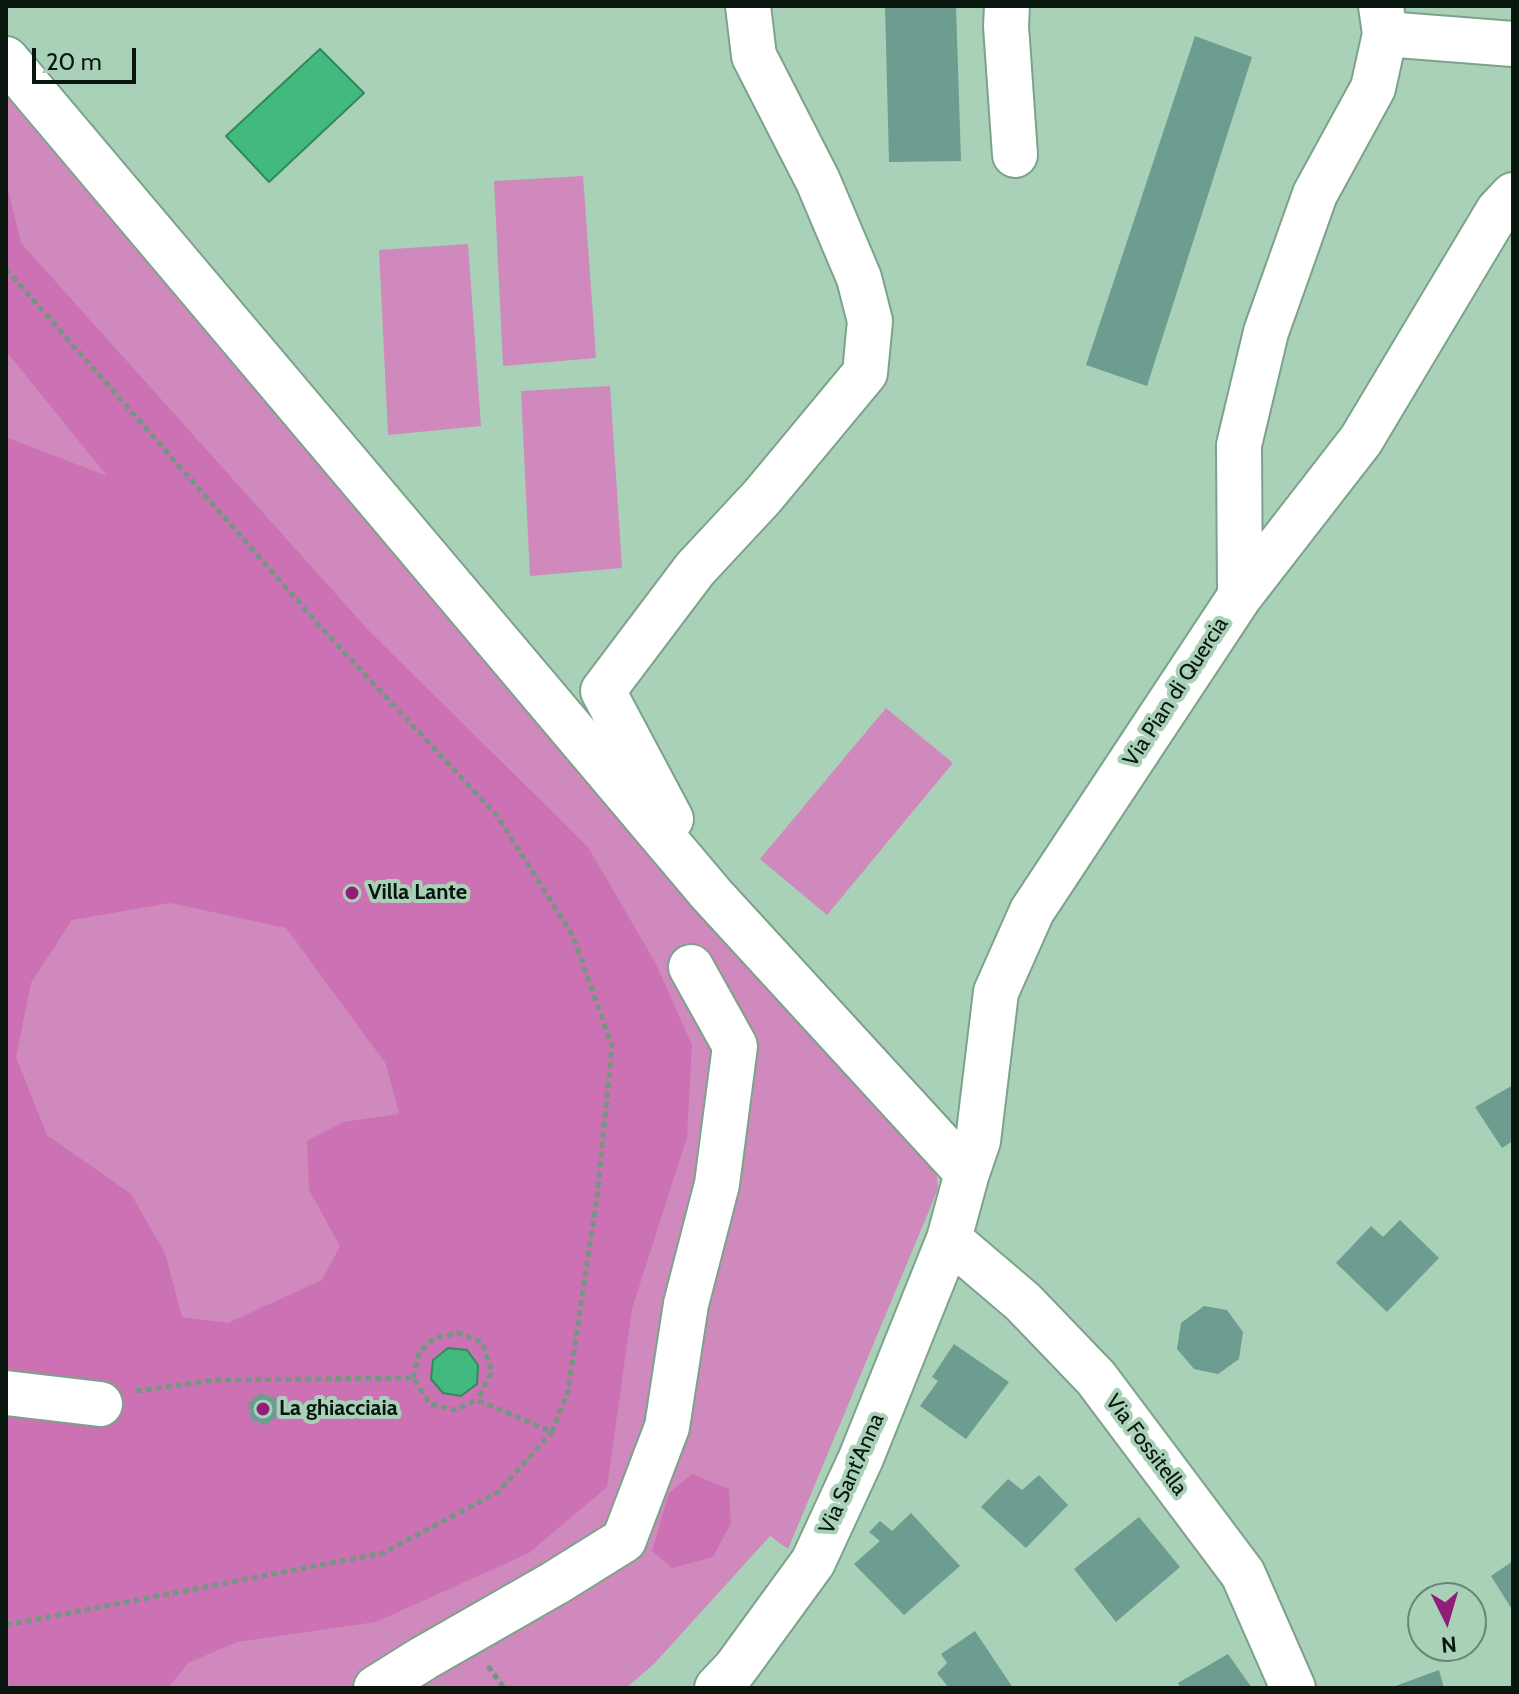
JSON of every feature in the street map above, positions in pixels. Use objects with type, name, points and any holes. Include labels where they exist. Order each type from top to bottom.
[{"type":"street","points":[[712,895],[603,691],[695,569],[762,497],[865,373],[870,321],[859,278],[818,181],[754,56],[748,6]]},
{"type":"street","points":[[1007,6],[1015,155]]},
{"type":"street","points":[[1240,596],[1239,445],[1266,332],[1315,194],[1373,88],[1383,20],[1513,44]]},
{"type":"street","points":[[6,59],[712,895],[967,1173]]},
{"type":"street","name":"Via Pian di Quercia","points":[[949,1239],[978,1141],[996,992],[1032,911],[1240,596],[1361,440],[1498,211],[1513,195]]},
{"type":"street","points":[[376,1688],[624,1540],[667,1427],[686,1304],[717,1184],[735,1046],[691,967]]},
{"type":"street","name":"Via Sant'Anna","points":[[717,1688],[735,1669],[813,1562],[861,1458],[949,1239]]},
{"type":"street","name":"Via Fossitella","points":[[949,1239],[1023,1302],[1096,1378],[1243,1574],[1293,1688]]},
{"type":"street","points":[[6,1393],[100,1404]]},
{"type":"path","points":[[6,269],[318,624],[498,817],[573,936],[612,1046],[597,1197],[568,1391],[552,1432],[498,1492],[383,1553],[6,1625]]},
{"type":"path","points":[[458,1333],[482,1342],[492,1372],[477,1400],[455,1410],[430,1404],[413,1378],[419,1353],[434,1338],[458,1333]]},
{"type":"path","points":[[100,1404],[132,1391],[215,1380],[413,1378]]},
{"type":"path","points":[[477,1400],[552,1432]]},
{"type":"shaded area","points":[[320,49],[364,93],[269,182],[226,136]]},
{"type":"shaded area","name":"Villa Lante","points":[[6,96],[462,635],[935,1152],[938,1189],[788,1549],[770,1536],[654,1664],[626,1688],[6,1688]]},
{"type":"shaded area","points":[[583,176],[596,358],[503,366],[494,181]]},
{"type":"shaded area","name":"Villa Lante","points":[[6,181],[21,243],[370,632],[588,847],[655,962],[692,1045],[687,1137],[632,1309],[607,1487],[529,1553],[376,1622],[237,1642],[188,1663],[168,1688],[12,1688],[6,1681],[6,437],[107,476],[6,351]],"holes":[[[170,903],[286,928],[386,1064],[399,1114],[343,1122],[307,1141],[309,1190],[340,1246],[322,1280],[228,1323],[182,1317],[165,1253],[131,1194],[47,1135],[16,1057],[31,983],[72,920]]]},
{"type":"shaded area","points":[[468,244],[481,426],[388,435],[379,250]]},
{"type":"shaded area","points":[[610,386],[622,568],[530,576],[521,391]]},
{"type":"shaded area","points":[[886,708],[953,763],[827,915],[760,859]]},
{"type":"shaded area","points":[[448,1348],[467,1350],[478,1365],[477,1384],[461,1396],[443,1393],[431,1379],[433,1360]]},
{"type":"shaded area","points":[[692,1474],[729,1489],[731,1523],[713,1557],[672,1568],[652,1551],[669,1493]]},
{"type":"building","points":[[885,6],[956,6],[961,161],[889,162]]},
{"type":"building","points":[[1195,36],[1252,57],[1147,386],[1086,365]]},
{"type":"building","points":[[1513,1085],[1513,1141],[1502,1148],[1475,1107]]},
{"type":"building","points":[[1400,1220],[1439,1258],[1387,1312],[1336,1263],[1371,1226],[1383,1237]]},
{"type":"building","points":[[1204,1306],[1227,1310],[1243,1332],[1239,1359],[1218,1374],[1194,1369],[1177,1349],[1181,1323]]},
{"type":"building","points":[[954,1344],[1009,1382],[966,1439],[920,1406],[938,1381],[932,1377]]},
{"type":"building","name":"La ghiacciaia","points":[[260,1393],[276,1398],[279,1414],[267,1425],[251,1420],[248,1403]]},
{"type":"building","points":[[1039,1475],[1068,1505],[1026,1548],[981,1507],[1008,1479],[1022,1490]]},
{"type":"building","points":[[911,1513],[960,1566],[904,1615],[854,1564],[880,1541],[869,1532],[880,1521],[892,1531]]},
{"type":"building","points":[[1139,1517],[1180,1567],[1116,1622],[1074,1569]]},
{"type":"building","points":[[1513,1561],[1513,1611],[1491,1576]]},
{"type":"building","points":[[975,1631],[1013,1688],[949,1688],[937,1673],[947,1663],[941,1654]]},
{"type":"building","points":[[1228,1654],[1252,1688],[1181,1688],[1178,1683]]},
{"type":"building","points":[[1439,1670],[1444,1688],[1390,1688]]},
{"type":"place","name":"Villa Lante","points":[[352,893]]},
{"type":"place","name":"La ghiacciaia","points":[[263,1409]]}]
